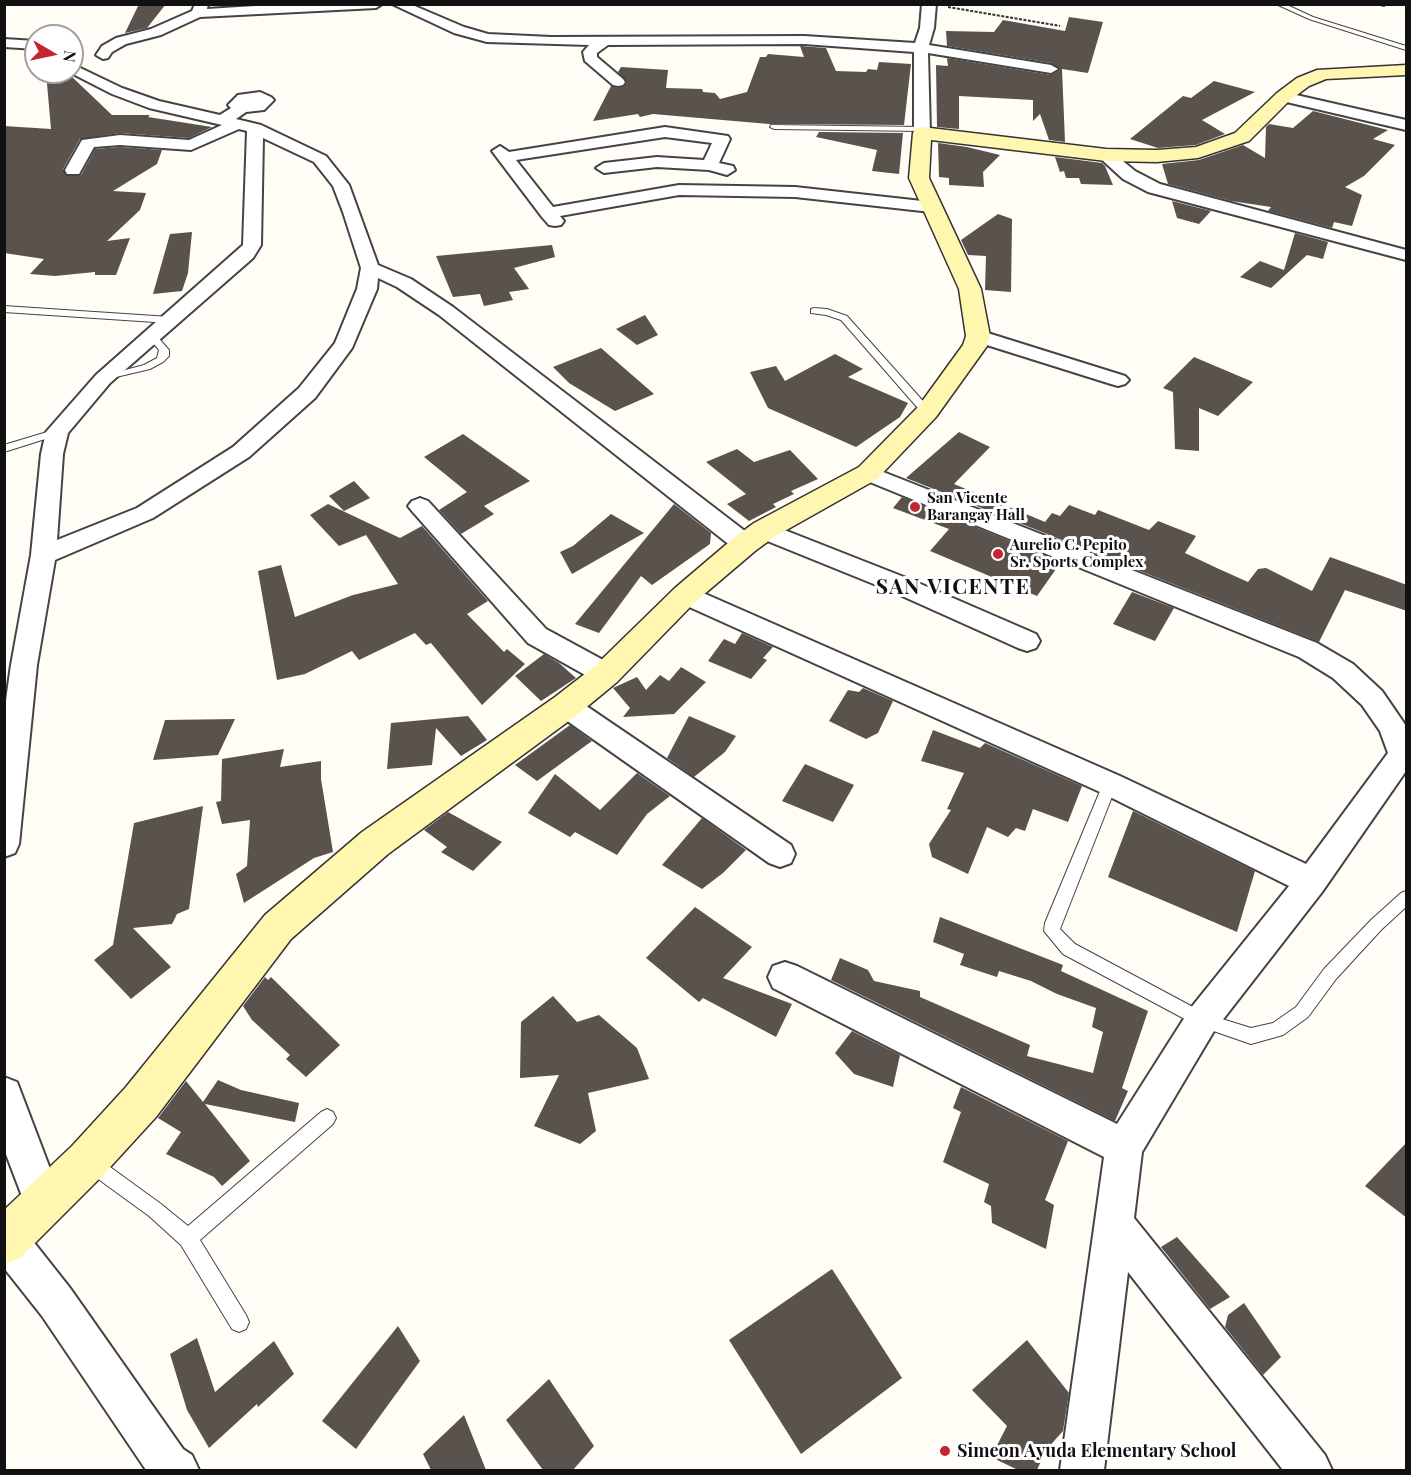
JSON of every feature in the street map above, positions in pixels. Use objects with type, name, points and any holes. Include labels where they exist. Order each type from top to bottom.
[{"type":"street","points":[[102,83],[107,49],[121,41],[156,32],[200,9],[376,4]]},
{"type":"street","points":[[398,4],[459,30],[487,38],[551,41],[804,40],[921,48],[1051,69]]},
{"type":"street","points":[[177,1470],[168,1464],[56,1302],[6,1241],[87,1161],[141,1102],[278,927],[375,843],[566,706],[606,674],[685,595],[755,537],[868,473],[927,412],[975,346],[978,336],[970,289],[919,178],[922,131],[921,48],[927,28],[928,4]]},
{"type":"street","points":[[609,40],[598,44],[590,52],[590,58],[618,81]]},
{"type":"street","points":[[4,43],[24,44]]},
{"type":"street","points":[[922,131],[1106,154],[1157,156],[1198,152],[1242,137],[1283,97],[1303,82],[1323,74],[1407,70]]},
{"type":"street","points":[[43,555],[145,513],[195,483],[249,444],[308,393],[345,344],[366,289],[370,268],[341,185],[320,159],[240,120],[154,105],[84,74]]},
{"type":"street","points":[[1283,97],[1407,125]]},
{"type":"street","points":[[73,170],[88,143],[120,140],[191,145],[240,120]]},
{"type":"street","points":[[4,844],[24,665],[43,555],[52,454],[57,432],[103,379],[246,254],[252,245],[240,120]]},
{"type":"street","points":[[710,165],[722,139],[658,132],[503,154],[551,217],[624,198],[673,191],[795,192],[931,207]]},
{"type":"street","points":[[586,143],[624,198]]},
{"type":"street","points":[[1106,154],[1129,176],[1154,188],[1407,255]]},
{"type":"street","points":[[604,168],[657,162],[710,165],[795,192]]},
{"type":"street","points":[[370,268],[404,283],[446,311],[755,537],[900,585],[1027,641]]},
{"type":"street","points":[[978,336],[1118,380]]},
{"type":"street","points":[[868,473],[1308,650],[1343,671],[1372,698],[1393,727],[1405,757],[1394,765],[1311,882],[1202,1020],[1124,1147],[1082,1470]]},
{"type":"street","points":[[420,506],[537,636],[606,674]]},
{"type":"street","points":[[685,595],[1110,784],[1311,882]]},
{"type":"street","points":[[566,706],[780,854]]},
{"type":"street","points":[[785,977],[1124,1147]]},
{"type":"street","points":[[4,1094],[44,1203]]},
{"type":"street","points":[[1114,1224],[1310,1470]]},
{"type":"lane","points":[[1279,4],[1311,18],[1407,48]]},
{"type":"lane","points":[[774,127],[922,131]]},
{"type":"lane","points":[[4,309],[170,320]]},
{"type":"lane","points":[[814,311],[827,312],[844,318],[927,412]]},
{"type":"lane","points":[[4,449],[57,432]]},
{"type":"lane","points":[[1110,784],[1053,923],[1052,931],[1069,949],[1202,1020],[1251,1036],[1277,1030],[1302,1012],[1330,974],[1376,925],[1407,898]]},
{"type":"lane","points":[[188,1238],[327,1118]]},
{"type":"lane","points":[[87,1161],[155,1210],[188,1238],[239,1322]]},
{"type":"path","points":[[943,6],[1060,26]]},
{"type":"building","points":[[139,4],[166,4],[147,28],[125,33]]},
{"type":"building","points":[[1069,17],[1103,22],[1088,73],[1062,69],[1065,142],[1049,140],[1040,114],[1033,121],[1033,100],[959,96],[959,129],[937,127],[936,65],[948,66],[947,58],[1051,75],[1060,70],[1051,63],[947,46],[946,31],[994,32],[1003,20],[1065,31]]},
{"type":"building","points":[[800,46],[826,48],[836,71],[877,70],[879,62],[911,64],[904,125],[769,124],[653,114],[593,121],[611,86],[618,88],[627,83],[618,72],[621,67],[668,70],[666,88],[702,89],[703,92],[715,93],[720,99],[747,92],[760,57],[766,57],[768,54],[804,57]]},
{"type":"building","points":[[1214,81],[1255,92],[1202,120],[1225,134],[1196,145],[1158,148],[1130,139],[1183,96],[1191,98]]},
{"type":"building","points":[[47,84],[79,84],[112,115],[150,115],[148,117],[212,127],[189,138],[120,133],[80,139],[63,169],[67,176],[81,175],[95,149],[120,147],[162,150],[157,164],[113,191],[146,193],[140,210],[107,241],[130,238],[116,275],[95,275],[95,272],[55,276],[30,274],[44,259],[4,253],[4,126],[51,129]]},
{"type":"building","points":[[1313,111],[1388,130],[1373,139],[1395,145],[1364,176],[1345,187],[1362,195],[1352,226],[1334,222],[1332,228],[1268,211],[1271,207],[1231,201],[1168,184],[1162,164],[1199,160],[1243,145],[1265,158],[1266,127],[1269,124],[1293,128]]},
{"type":"building","points":[[819,132],[903,133],[899,174],[872,171],[877,150],[816,137]]},
{"type":"building","points":[[938,143],[1000,155],[983,172],[984,187],[949,185],[949,178],[939,177]]},
{"type":"building","points":[[1055,157],[1102,163],[1113,185],[1081,184],[1079,178],[1066,178],[1064,171],[1060,172]]},
{"type":"building","points":[[1172,201],[1211,211],[1199,224],[1177,218]]},
{"type":"building","points":[[998,214],[1012,219],[1011,292],[985,290],[986,256],[968,255],[961,240]]},
{"type":"building","points":[[192,232],[188,273],[182,291],[153,294],[170,234]]},
{"type":"building","points":[[1295,233],[1328,242],[1323,259],[1307,255],[1271,288],[1240,277],[1260,261],[1284,270]]},
{"type":"building","points":[[552,245],[555,257],[514,268],[529,289],[509,292],[513,300],[484,306],[480,294],[453,297],[436,256]]},
{"type":"building","points":[[645,315],[658,335],[637,345],[616,329]]},
{"type":"building","points":[[601,348],[654,394],[615,411],[569,383],[553,367]]},
{"type":"building","points":[[835,354],[863,369],[848,377],[908,403],[900,417],[856,447],[768,408],[750,372],[776,366],[785,381]]},
{"type":"building","points":[[1194,357],[1253,382],[1218,416],[1199,408],[1199,451],[1175,449],[1173,392],[1163,388]]},
{"type":"building","points":[[959,432],[990,447],[954,484],[1045,522],[1052,513],[1060,516],[1069,505],[1095,515],[1098,510],[1149,530],[1158,521],[1196,536],[1185,553],[1219,569],[1248,582],[1258,569],[1266,568],[1312,591],[1330,557],[1407,585],[1407,611],[1345,590],[1319,642],[906,478]]},
{"type":"building","points":[[463,434],[530,481],[484,506],[494,514],[461,534],[439,510],[467,492],[424,457]]},
{"type":"building","points":[[737,449],[754,462],[790,450],[818,479],[791,491],[794,494],[773,504],[776,507],[749,521],[727,504],[746,494],[706,462]]},
{"type":"building","points":[[354,481],[370,498],[344,511],[329,496]]},
{"type":"building","name":"Aurelio C. Pepito Sr. Sports Complex","points":[[902,497],[1061,562],[1037,596],[930,551],[949,529],[893,508]]},
{"type":"building","points":[[328,504],[400,538],[422,526],[488,601],[467,614],[504,652],[507,649],[525,664],[482,705],[431,643],[426,645],[415,633],[359,660],[352,651],[305,674],[277,680],[258,571],[281,565],[295,617],[353,595],[398,584],[366,535],[339,546],[310,515]]},
{"type":"building","points":[[674,504],[711,533],[710,544],[652,585],[641,576],[599,633],[575,624]]},
{"type":"building","points":[[611,514],[644,533],[572,574],[560,552],[573,546]]},
{"type":"building","points":[[1132,592],[1174,608],[1155,641],[1113,624]]},
{"type":"building","points":[[742,633],[773,647],[763,658],[767,660],[751,679],[708,661],[724,639],[735,644]]},
{"type":"building","points":[[544,654],[576,678],[541,701],[515,676]]},
{"type":"building","points":[[681,667],[706,682],[674,714],[623,717],[630,708],[613,688],[637,677],[646,690],[660,675],[669,681]]},
{"type":"building","points":[[863,688],[893,701],[878,733],[866,739],[829,721],[848,690],[859,692]]},
{"type":"building","points":[[468,716],[487,740],[461,756],[436,728],[432,765],[387,769],[391,723]]},
{"type":"building","points":[[689,716],[736,736],[725,752],[694,777],[667,758]]},
{"type":"building","points":[[235,719],[218,755],[153,760],[165,720]]},
{"type":"building","points":[[570,725],[592,741],[537,781],[515,765]]},
{"type":"building","points":[[933,730],[980,748],[985,743],[1082,786],[1068,822],[1033,809],[1025,831],[1016,828],[1008,837],[987,827],[968,874],[932,857],[929,844],[951,810],[947,809],[964,773],[921,761]]},
{"type":"building","points":[[284,749],[280,767],[321,761],[321,779],[333,852],[314,858],[244,903],[236,874],[247,866],[250,820],[222,824],[216,802],[221,801],[222,759]]},
{"type":"building","points":[[805,764],[854,785],[833,822],[782,801]]},
{"type":"building","points":[[637,773],[670,796],[647,814],[617,855],[575,832],[570,837],[528,813],[555,774],[600,810]]},
{"type":"building","points":[[203,806],[189,909],[177,914],[172,924],[133,928],[171,967],[131,999],[94,960],[113,945],[134,823]]},
{"type":"building","points":[[1133,811],[1255,871],[1237,932],[1108,877]]},
{"type":"building","points":[[448,812],[502,842],[473,871],[441,852],[447,847],[424,830]]},
{"type":"building","points":[[702,818],[746,850],[723,873],[702,889],[662,865]]},
{"type":"building","points":[[695,907],[752,947],[723,978],[792,1004],[776,1037],[703,998],[699,1002],[646,958]]},
{"type":"building","points":[[940,917],[1063,965],[1061,971],[1148,1011],[1122,1088],[1128,1091],[1115,1121],[831,980],[840,958],[868,970],[874,981],[920,991],[920,997],[1030,1045],[1027,1056],[1093,1073],[1103,1032],[1092,1027],[1096,1008],[1057,994],[1031,981],[999,971],[997,977],[960,965],[964,954],[933,942]]},
{"type":"building","points":[[265,977],[268,980],[271,977],[340,1045],[306,1077],[286,1059],[290,1055],[252,1020],[243,1006]]},
{"type":"building","points":[[553,996],[577,1022],[599,1015],[637,1048],[649,1079],[588,1093],[596,1131],[580,1144],[534,1126],[559,1075],[520,1078],[521,1022]]},
{"type":"building","points":[[852,1031],[900,1055],[893,1087],[854,1074],[835,1053]]},
{"type":"building","points":[[218,1080],[241,1090],[299,1103],[295,1122],[205,1104],[250,1161],[222,1186],[214,1177],[166,1154],[181,1132],[158,1118],[186,1081],[203,1102]]},
{"type":"building","points":[[961,1087],[1068,1141],[1045,1200],[1054,1205],[1046,1249],[992,1223],[991,1206],[984,1202],[989,1184],[943,1162],[961,1112],[953,1108]]},
{"type":"building","points":[[1407,1142],[1407,1218],[1365,1186]]},
{"type":"building","points":[[1177,1237],[1230,1297],[1210,1309],[1161,1247]]},
{"type":"building","points":[[832,1269],[902,1378],[801,1454],[729,1340]]},
{"type":"building","points":[[1244,1303],[1281,1357],[1263,1375],[1225,1327],[1228,1315]]},
{"type":"building","points":[[398,1326],[420,1361],[356,1449],[322,1421]]},
{"type":"building","points":[[197,1338],[215,1392],[274,1341],[294,1374],[209,1448],[187,1410],[170,1354]]},
{"type":"building","points":[[1027,1340],[1069,1393],[1063,1431],[1046,1450],[1037,1470],[1018,1470],[991,1457],[1007,1426],[972,1390]]},
{"type":"building","points":[[549,1379],[594,1446],[573,1470],[543,1470],[506,1420]]},
{"type":"building","points":[[464,1415],[486,1470],[431,1470],[423,1454]]},
{"type":"place","name":"San Vicente Barangay Hall","points":[[915,507]]},
{"type":"place","name":"Aurelio C. Pepito Sr. Sports Complex","points":[[998,554]]},
{"type":"place","name":"Simeon Ayuda Elementary School","points":[[945,1451]]},
{"type":"district","name":"SAN VICENTE","points":[[953,587]]}]
